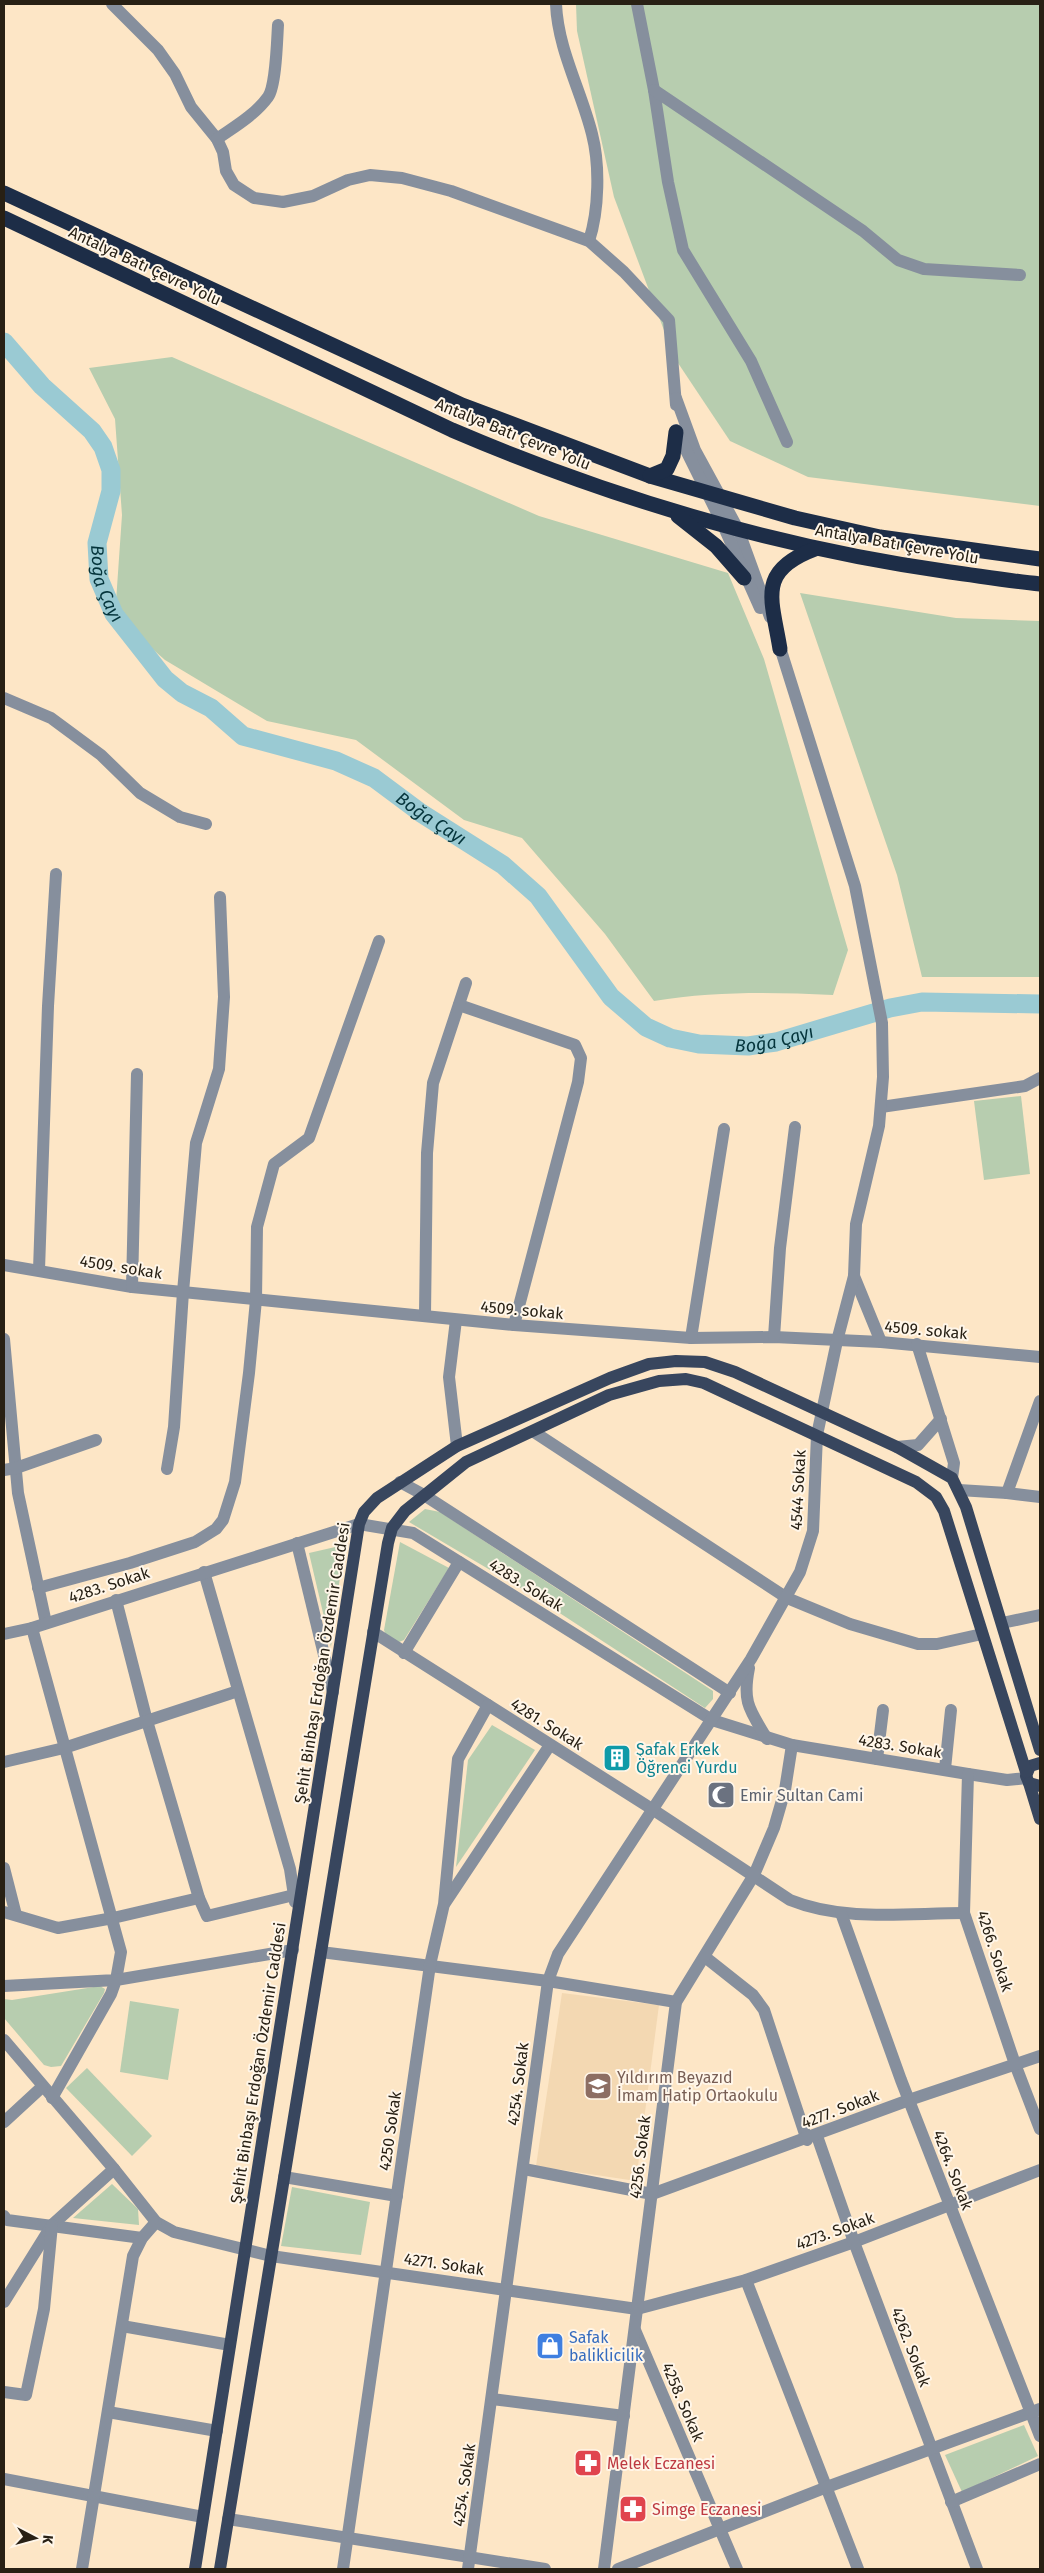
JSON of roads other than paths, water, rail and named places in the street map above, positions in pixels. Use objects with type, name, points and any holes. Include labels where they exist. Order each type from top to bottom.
[{"type":"highway","name":"Antalya Batı Çevre Yolu","points":[[4,193],[462,405],[650,476],[795,518],[880,537],[1040,559]]},
{"type":"highway","name":"Antalya Batı Çevre Yolu","points":[[4,218],[452,430],[525,461],[670,510],[815,549],[880,562],[1040,584]]},
{"type":"highway","points":[[650,476],[668,469],[673,456],[676,432]]},
{"type":"highway","points":[[670,510],[716,546],[744,578]]},
{"type":"highway","points":[[780,649],[771,592],[774,577],[782,567],[796,556],[815,549]]},
{"type":"main road","name":"Şehit Binbaşı Erdoğan Özdemir Caddesi","points":[[195,2569],[359,1524],[364,1512],[377,1498],[457,1446],[610,1378],[650,1364],[676,1361],[705,1362],[735,1372],[823,1411],[897,1447],[952,1478]]},
{"type":"main road","points":[[220,2569],[373,1632],[392,1528],[405,1511],[466,1462],[534,1432],[609,1395],[659,1381],[686,1379],[704,1383],[916,1482],[936,1497],[944,1511],[982,1634],[1031,1780],[1040,1819]]},
{"type":"main road","points":[[952,1478],[959,1490],[1040,1750]]},
{"type":"main road","points":[[1031,1780],[1030,1766],[1040,1764]]},
{"type":"street","points":[[112,4],[158,50],[175,74],[191,107],[217,139],[223,152],[226,171],[234,185],[254,198],[283,202],[313,196],[348,180],[370,175],[402,178],[451,192],[589,241],[624,272],[669,320],[676,398],[676,432],[723,525],[744,578],[780,649]]},
{"type":"street","points":[[556,4],[562,41],[592,134],[598,187],[593,228],[589,241]]},
{"type":"street","points":[[637,4],[654,90],[668,182],[683,250],[751,361],[787,442]]},
{"type":"street","points":[[217,139],[253,113],[269,96],[278,25]]},
{"type":"street","points":[[654,90],[863,231],[898,260],[924,269],[1020,275]]},
{"type":"street","points":[[676,398],[695,450],[738,528],[780,649],[856,886],[882,1023],[883,1077],[879,1126],[856,1224],[854,1276],[881,1342]]},
{"type":"street","points":[[4,698],[51,718],[101,755],[140,793],[180,817],[206,824]]},
{"type":"street","points":[[39,1270],[48,1006],[56,874]]},
{"type":"street","points":[[167,1469],[174,1427],[182,1292],[196,1143],[219,1069],[224,997],[220,897]]},
{"type":"street","points":[[38,1588],[130,1563],[194,1542],[216,1529],[223,1520],[231,1498],[238,1463],[256,1300],[257,1227],[274,1164],[309,1138],[379,941]]},
{"type":"street","points":[[425,1315],[427,1153],[433,1083],[466,984]]},
{"type":"street","points":[[459,1006],[575,1045],[581,1058],[574,1099],[514,1325]]},
{"type":"street","points":[[132,1287],[137,1074]]},
{"type":"street","points":[[881,1107],[1025,1086],[1040,1078]]},
{"type":"street","points":[[774,1338],[780,1248],[795,1127]]},
{"type":"street","points":[[691,1338],[724,1129]]},
{"type":"street","name":"4509. sokak","points":[[4,1265],[132,1287],[425,1315],[456,1320],[691,1338],[774,1338],[916,1344],[1040,1357]]},
{"type":"street","name":"4544 Sokak","points":[[751,1659],[800,1572],[813,1531],[817,1435],[837,1341],[854,1276]]},
{"type":"street","points":[[456,1320],[449,1377],[457,1446]]},
{"type":"street","points":[[4,1339],[10,1469],[18,1493],[46,1623]]},
{"type":"street","points":[[916,1344],[954,1463],[952,1478]]},
{"type":"street","points":[[1008,1492],[1040,1401]]},
{"type":"street","points":[[897,1447],[918,1445],[941,1419]]},
{"type":"street","points":[[534,1432],[787,1598],[850,1624],[918,1644],[937,1644],[982,1634]]},
{"type":"street","points":[[10,1469],[96,1440]]},
{"type":"street","points":[[400,1482],[424,1495],[730,1693]]},
{"type":"street","points":[[959,1490],[1008,1492],[1040,1497]]},
{"type":"street","name":"4283. Sokak","points":[[4,1634],[32,1628],[359,1524],[392,1528],[413,1533],[712,1720],[792,1746],[1007,1780],[1031,1780]]},
{"type":"street","points":[[297,1543],[333,1692]]},
{"type":"street","points":[[404,1653],[459,1562]]},
{"type":"street","points":[[204,1572],[290,1869],[297,1919]]},
{"type":"street","points":[[116,1600],[147,1721],[199,1898],[207,1916],[294,1895]]},
{"type":"street","points":[[1002,1623],[1040,1615]]},
{"type":"street","points":[[32,1628],[121,1952],[116,1980],[52,2098]]},
{"type":"street","name":"4281. Sokak","points":[[373,1632],[652,1809],[790,1900],[811,1908],[841,1914],[964,1912]]},
{"type":"street","points":[[751,1659],[746,1686],[747,1704],[767,1739]]},
{"type":"street","name":"4254. Sokak","points":[[469,2563],[524,2169],[548,1981],[558,1954],[751,1659]]},
{"type":"street","points":[[4,1762],[64,1748],[238,1691]]},
{"type":"street","name":"4250 Sokak","points":[[343,2569],[430,1965],[444,1904],[458,1759],[488,1706]]},
{"type":"street","points":[[877,1759],[883,1710]]},
{"type":"street","points":[[945,1769],[951,1710]]},
{"type":"street","points":[[444,1904],[550,1745]]},
{"type":"street","name":"4256. Sokak","points":[[604,2569],[676,2002],[754,1875],[774,1828],[786,1790],[792,1746]]},
{"type":"street","name":"4266. Sokak","points":[[968,1774],[964,1912],[1015,2064],[1040,2129]]},
{"type":"street","points":[[4,1868],[10,1914],[58,1928],[113,1918],[199,1898]]},
{"type":"street","name":"4264. Sokak","points":[[841,1914],[909,2100],[950,2205],[1036,2411],[1040,2436]]},
{"type":"street","points":[[4,1986],[116,1980],[292,1950]]},
{"type":"street","points":[[321,1952],[548,1981],[676,2002]]},
{"type":"street","name":"4262. Sokak","points":[[705,1957],[753,1995],[764,2010],[977,2569]]},
{"type":"street","points":[[4,2040],[42,2087],[114,2169],[156,2222],[142,2238],[134,2256],[82,2569]]},
{"type":"street","name":"4277. Sokak","points":[[652,2194],[812,2138],[909,2100],[1040,2056]]},
{"type":"street","points":[[4,2122],[42,2087]]},
{"type":"street","points":[[4,2302],[52,2226],[114,2169]]},
{"type":"street","points":[[524,2169],[652,2194]]},
{"type":"street","name":"4273. Sokak","points":[[637,2309],[746,2280],[854,2242],[1040,2170]]},
{"type":"street","points":[[284,2177],[397,2196]]},
{"type":"street","points":[[5,2219],[142,2238]]},
{"type":"street","name":"4271. Sokak","points":[[156,2222],[174,2232],[271,2256],[637,2309]]},
{"type":"street","points":[[4,2392],[26,2395],[44,2309],[52,2226]]},
{"type":"street","points":[[746,2280],[858,2569]]},
{"type":"street","points":[[122,2326],[230,2344]]},
{"type":"street","name":"4258. Sokak","points":[[635,2330],[737,2569]]},
{"type":"street","points":[[492,2399],[624,2416]]},
{"type":"street","points":[[618,2569],[721,2531],[827,2487],[1036,2411]]},
{"type":"street","points":[[108,2412],[217,2431]]},
{"type":"street","points":[[951,2502],[1040,2464]]},
{"type":"street","points":[[4,2479],[203,2517]]},
{"type":"street","points":[[228,2519],[348,2538],[469,2563],[545,2569]]},
{"type":"waterway","name":"Boğa Çayı","points":[[4,342],[42,386],[92,431],[103,447],[111,470],[111,491],[97,543],[99,579],[114,614],[165,679],[182,693],[211,708],[243,736],[336,761],[374,778],[421,813],[503,865],[538,896],[611,997],[646,1027],[670,1038],[699,1044],[748,1046],[776,1042],[890,1008],[922,1002],[1040,1004]]},
{"type":"place","name":"Şafak Erkek Öğrenci Yurdu","points":[[617,1758]]},
{"type":"place","name":"Emir Sultan Cami","points":[[721,1795]]},
{"type":"place","name":"Yıldırım Beyazıd İmam Hatip Ortaokulu","points":[[598,2086]]},
{"type":"place","name":"Safak baliklicilik","points":[[550,2346]]},
{"type":"place","name":"Melek Eczanesi","points":[[588,2463]]},
{"type":"place","name":"Simge Eczanesi","points":[[633,2509]]}]
